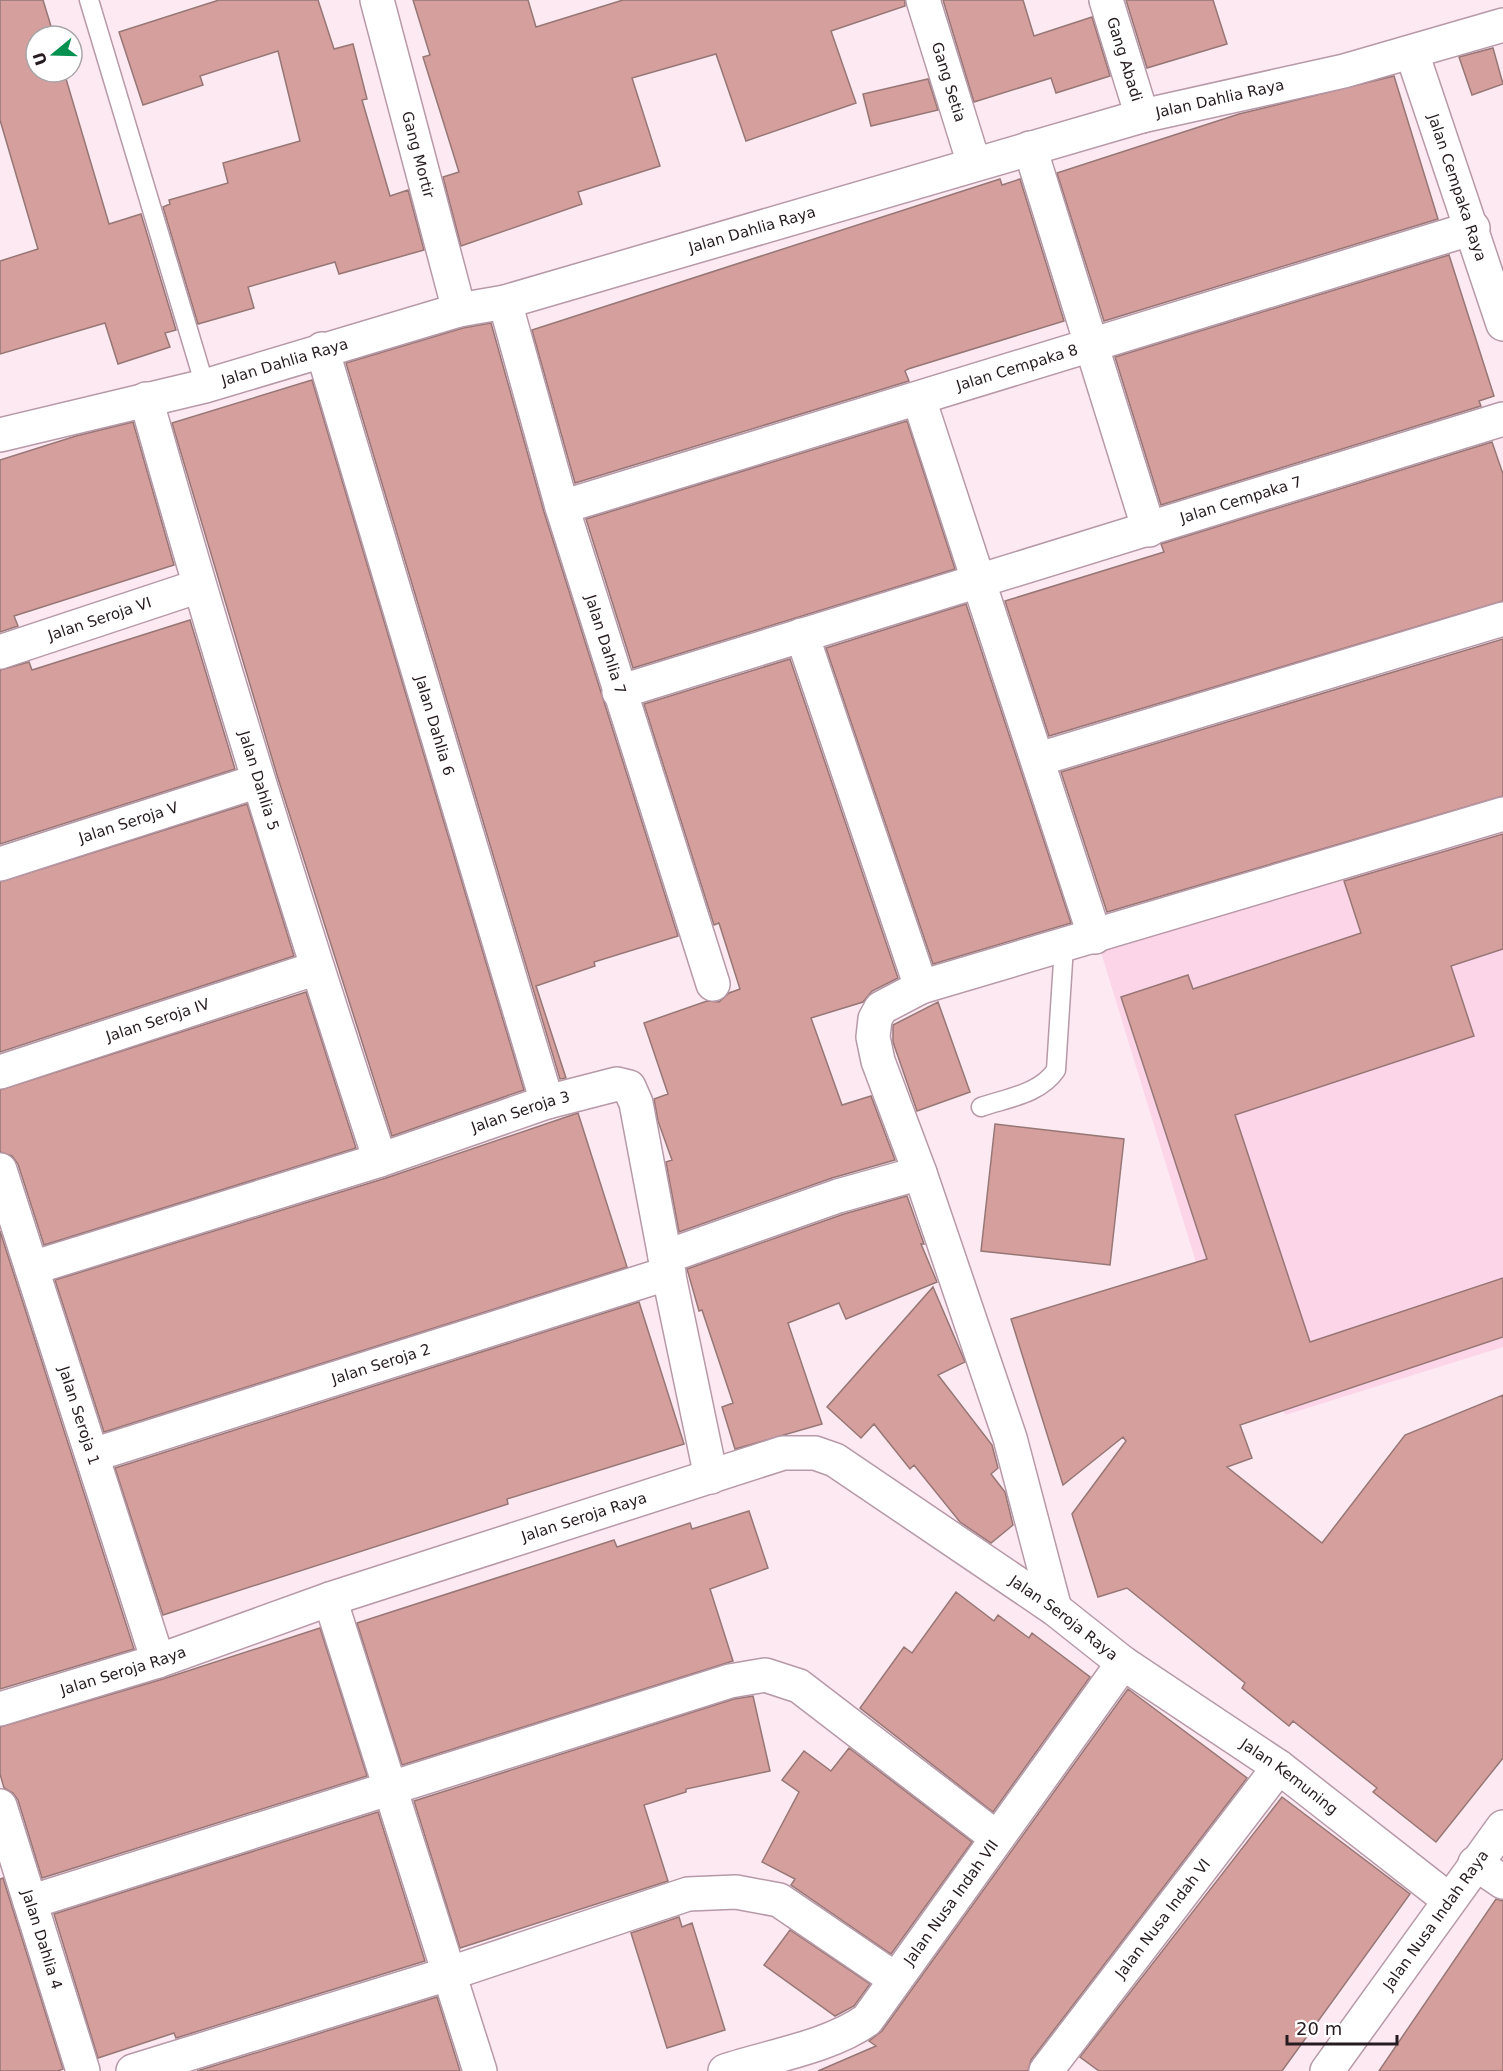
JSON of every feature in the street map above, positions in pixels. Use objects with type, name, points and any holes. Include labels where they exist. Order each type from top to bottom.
[{"type":"street","name":"Gang Mortir","points":[[377,0],[459,310]]},
{"type":"street","name":"Gang Setia","points":[[923,0],[974,164]]},
{"type":"street","name":"Gang Abadi","points":[[1106,0],[1142,116]]},
{"type":"street","points":[[1495,0],[1503,25]]},
{"type":"street","name":"Jalan Dahlia Raya","points":[[0,435],[205,386],[322,349],[459,310],[505,302],[1142,116],[1412,53],[1503,25]]},
{"type":"street","name":"Jalan Cempaka Raya","points":[[1412,53],[1473,228],[1503,324]]},
{"type":"street","points":[[1030,148],[1149,530]]},
{"type":"street","name":"Jalan Cempaka 8","points":[[562,507],[1473,228]]},
{"type":"street","name":"Jalan Dahlia 7","points":[[505,302],[562,507],[712,984]]},
{"type":"street","name":"Jalan Dahlia 6","points":[[322,349],[547,1101]]},
{"type":"street","name":"Jalan Dahlia 5","points":[[146,399],[258,781],[380,1160]]},
{"type":"street","points":[[919,399],[981,581],[1095,937]]},
{"type":"street","name":"Jalan Cempaka 7","points":[[619,692],[1503,419]]},
{"type":"street","name":"Jalan Seroja VI","points":[[0,652],[199,586]]},
{"type":"street","points":[[1038,759],[1503,619]]},
{"type":"street","points":[[801,635],[921,987]]},
{"type":"street","name":"Jalan Seroja V","points":[[0,864],[258,781]]},
{"type":"street","points":[[1055,1609],[1010,1438],[920,1173],[878,1061],[873,1037],[874,1019],[881,1008],[921,987],[1503,814]]},
{"type":"street","name":"Jalan Seroja IV","points":[[0,1072],[317,968]]},
{"type":"street","name":"Jalan Seroja 3","points":[[32,1268],[380,1160],[547,1101],[617,1084],[629,1087],[636,1103],[711,1477]]},
{"type":"street","name":"Jalan Seroja 1","points":[[0,1170],[158,1661]]},
{"type":"street","name":"Jalan Seroja 2","points":[[93,1455],[667,1265],[838,1196],[920,1173]]},
{"type":"street","name":"Jalan Seroja Raya","points":[[0,1709],[158,1661],[330,1599],[783,1453],[814,1453],[835,1460],[1055,1609],[1123,1663]]},
{"type":"street","points":[[330,1599],[451,1973],[480,2071]]},
{"type":"street","name":"Jalan Kemuning","points":[[1123,1663],[1279,1767],[1449,1900]]},
{"type":"street","name":"Jalan Nusa Indah VII","points":[[726,2071],[775,2063],[849,2033],[867,2020],[894,1979],[1123,1663]]},
{"type":"street","points":[[30,1902],[391,1786],[730,1681],[765,1676],[799,1686],[997,1838]]},
{"type":"street","name":"Jalan Nusa Indah VI","points":[[1046,2071],[1279,1767]]},
{"type":"street","name":"Jalan Dahlia 4","points":[[0,1806],[83,2071]]},
{"type":"street","name":"Jalan Nusa Indah Raya","points":[[1327,2071],[1503,1827]]},
{"type":"street","points":[[1475,1863],[1503,1882]]},
{"type":"street","points":[[133,2071],[451,1973],[688,1894],[736,1892],[779,1900],[894,1979]]},
{"type":"lane","points":[[89,0],[205,386]]},
{"type":"lane","points":[[981,1107],[1036,1089],[1049,1081],[1056,1070],[1064,946]]},
{"type":"shaded area","points":[[1503,825],[1503,1347],[1285,1415],[1265,1358],[1229,1370],[1100,949]]},
{"type":"building","points":[[0,0],[43,0],[50,24],[24,24],[24,84],[68,84],[109,224],[141,214],[176,330],[165,333],[170,347],[118,364],[105,323],[0,354],[0,261],[38,249],[0,120]]},
{"type":"building","points":[[219,0],[318,0],[334,49],[353,44],[367,99],[362,100],[390,196],[408,190],[424,250],[339,274],[335,262],[248,287],[254,308],[198,324],[163,207],[170,204],[169,200],[228,183],[223,163],[300,141],[278,51],[200,76],[203,85],[143,105],[119,32]]},
{"type":"building","points":[[413,0],[528,0],[536,27],[623,0],[905,0],[905,6],[831,31],[856,103],[746,141],[716,54],[632,78],[660,166],[578,192],[582,204],[461,246],[443,177],[459,172],[423,57],[430,55]]},
{"type":"building","points":[[943,0],[1023,0],[1034,36],[1092,17],[1110,76],[1056,93],[1051,78],[974,102]]},
{"type":"building","points":[[1126,0],[1213,0],[1227,44],[1147,68]]},
{"type":"building","points":[[1493,48],[1503,84],[1472,95],[1459,57]]},
{"type":"building","points":[[1394,76],[1438,219],[1104,321],[1057,173],[1239,114]]},
{"type":"building","points":[[928,79],[938,110],[871,126],[863,94]]},
{"type":"building","points":[[1000,179],[1002,185],[1020,179],[1064,321],[908,369],[905,371],[909,381],[575,483],[532,330]]},
{"type":"building","points":[[1449,255],[1494,396],[1479,401],[1481,406],[1161,505],[1115,357]]},
{"type":"building","points":[[491,323],[544,512],[678,936],[594,962],[595,966],[536,986],[566,1078],[560,1079],[346,363],[463,328]]},
{"type":"building","points":[[312,380],[524,1090],[392,1136],[277,775],[172,423]]},
{"type":"building","points":[[907,421],[955,569],[633,668],[586,519]]},
{"type":"building","points":[[133,422],[174,565],[14,616],[18,626],[0,632],[0,460],[76,436]]},
{"type":"building","points":[[1492,442],[1503,474],[1503,601],[1049,736],[1005,601],[1164,552],[1161,544]]},
{"type":"building","points":[[966,604],[1071,923],[933,964],[826,648]]},
{"type":"building","points":[[190,620],[235,769],[0,844],[0,670],[29,662],[32,670]]},
{"type":"building","points":[[1503,639],[1503,796],[1107,912],[1061,772]]},
{"type":"building","points":[[790,659],[898,978],[872,991],[863,1002],[811,1018],[842,1105],[871,1096],[895,1160],[832,1178],[679,1232],[666,1162],[672,1160],[658,1121],[654,1099],[668,1094],[644,1023],[707,1001],[719,1002],[729,993],[740,989],[719,923],[714,925],[644,704]]},
{"type":"building","points":[[247,804],[294,956],[0,1052],[0,882]]},
{"type":"building","points":[[1503,834],[1503,949],[1451,966],[1474,1036],[1235,1115],[1310,1342],[1503,1278],[1503,1337],[1240,1425],[1252,1458],[1227,1467],[1322,1543],[1405,1435],[1503,1395],[1503,1758],[1436,1842],[1373,1792],[1377,1788],[1293,1721],[1289,1726],[1242,1688],[1245,1683],[1127,1588],[1098,1597],[1072,1514],[1126,1441],[1123,1437],[1063,1485],[1011,1319],[1207,1259],[1121,997],[1188,975],[1193,989],[1361,933],[1344,881]]},
{"type":"building","points":[[306,992],[356,1148],[44,1245],[18,1164],[12,1156],[0,1152],[0,1090]]},
{"type":"building","points":[[938,1002],[970,1092],[917,1111],[893,1042],[893,1025]]},
{"type":"building","points":[[578,1113],[627,1267],[104,1432],[55,1280],[386,1178]]},
{"type":"building","points":[[995,1124],[1124,1139],[1110,1265],[981,1251]]},
{"type":"building","points":[[907,1196],[924,1244],[921,1244],[937,1282],[846,1319],[839,1303],[788,1323],[822,1424],[735,1449],[722,1407],[733,1403],[702,1310],[699,1311],[687,1269],[844,1214]]},
{"type":"building","points":[[0,1231],[134,1649],[0,1689]]},
{"type":"building","points":[[933,1287],[965,1362],[938,1375],[992,1445],[998,1468],[991,1474],[1005,1492],[1013,1525],[991,1543],[960,1522],[914,1465],[910,1469],[874,1424],[861,1438],[827,1407]]},
{"type":"building","points":[[639,1302],[684,1444],[507,1499],[508,1504],[163,1615],[115,1468]]},
{"type":"building","points":[[749,1511],[768,1568],[710,1589],[733,1661],[402,1765],[357,1623],[614,1540],[617,1547],[690,1523],[692,1529]]},
{"type":"building","points":[[956,1592],[994,1621],[998,1615],[1029,1638],[1032,1633],[1090,1677],[993,1812],[860,1708],[904,1647],[912,1653]]},
{"type":"building","points":[[320,1628],[367,1776],[42,1878],[18,1800],[13,1793],[4,1788],[0,1774],[0,1727],[163,1679]]},
{"type":"building","points":[[1128,1689],[1247,1778],[1031,2060],[1028,2071],[818,2071],[876,2046],[869,2041],[882,2031]]},
{"type":"building","points":[[753,1696],[770,1771],[686,1789],[686,1792],[644,1805],[668,1881],[460,1948],[414,1801],[734,1699]]},
{"type":"building","points":[[849,1748],[972,1842],[891,1954],[791,1885],[795,1879],[762,1862],[799,1792],[782,1780],[804,1751],[831,1771]]},
{"type":"building","points":[[1282,1797],[1410,1894],[1282,2071],[1099,2071],[1080,2057]]},
{"type":"building","points":[[378,1812],[425,1961],[176,2038],[174,2033],[98,2058],[54,1914]]},
{"type":"building","points":[[3,1878],[63,2069],[58,2071],[0,2071],[0,1879]]},
{"type":"building","points":[[1496,1899],[1503,1901],[1503,2071],[1379,2071]]},
{"type":"building","points":[[679,1917],[682,1927],[692,1923],[725,2030],[667,2048],[631,1933]]},
{"type":"building","points":[[790,1930],[870,1984],[854,2006],[835,2016],[764,1965]]},
{"type":"building","points":[[437,1997],[460,2071],[197,2071]]}]
